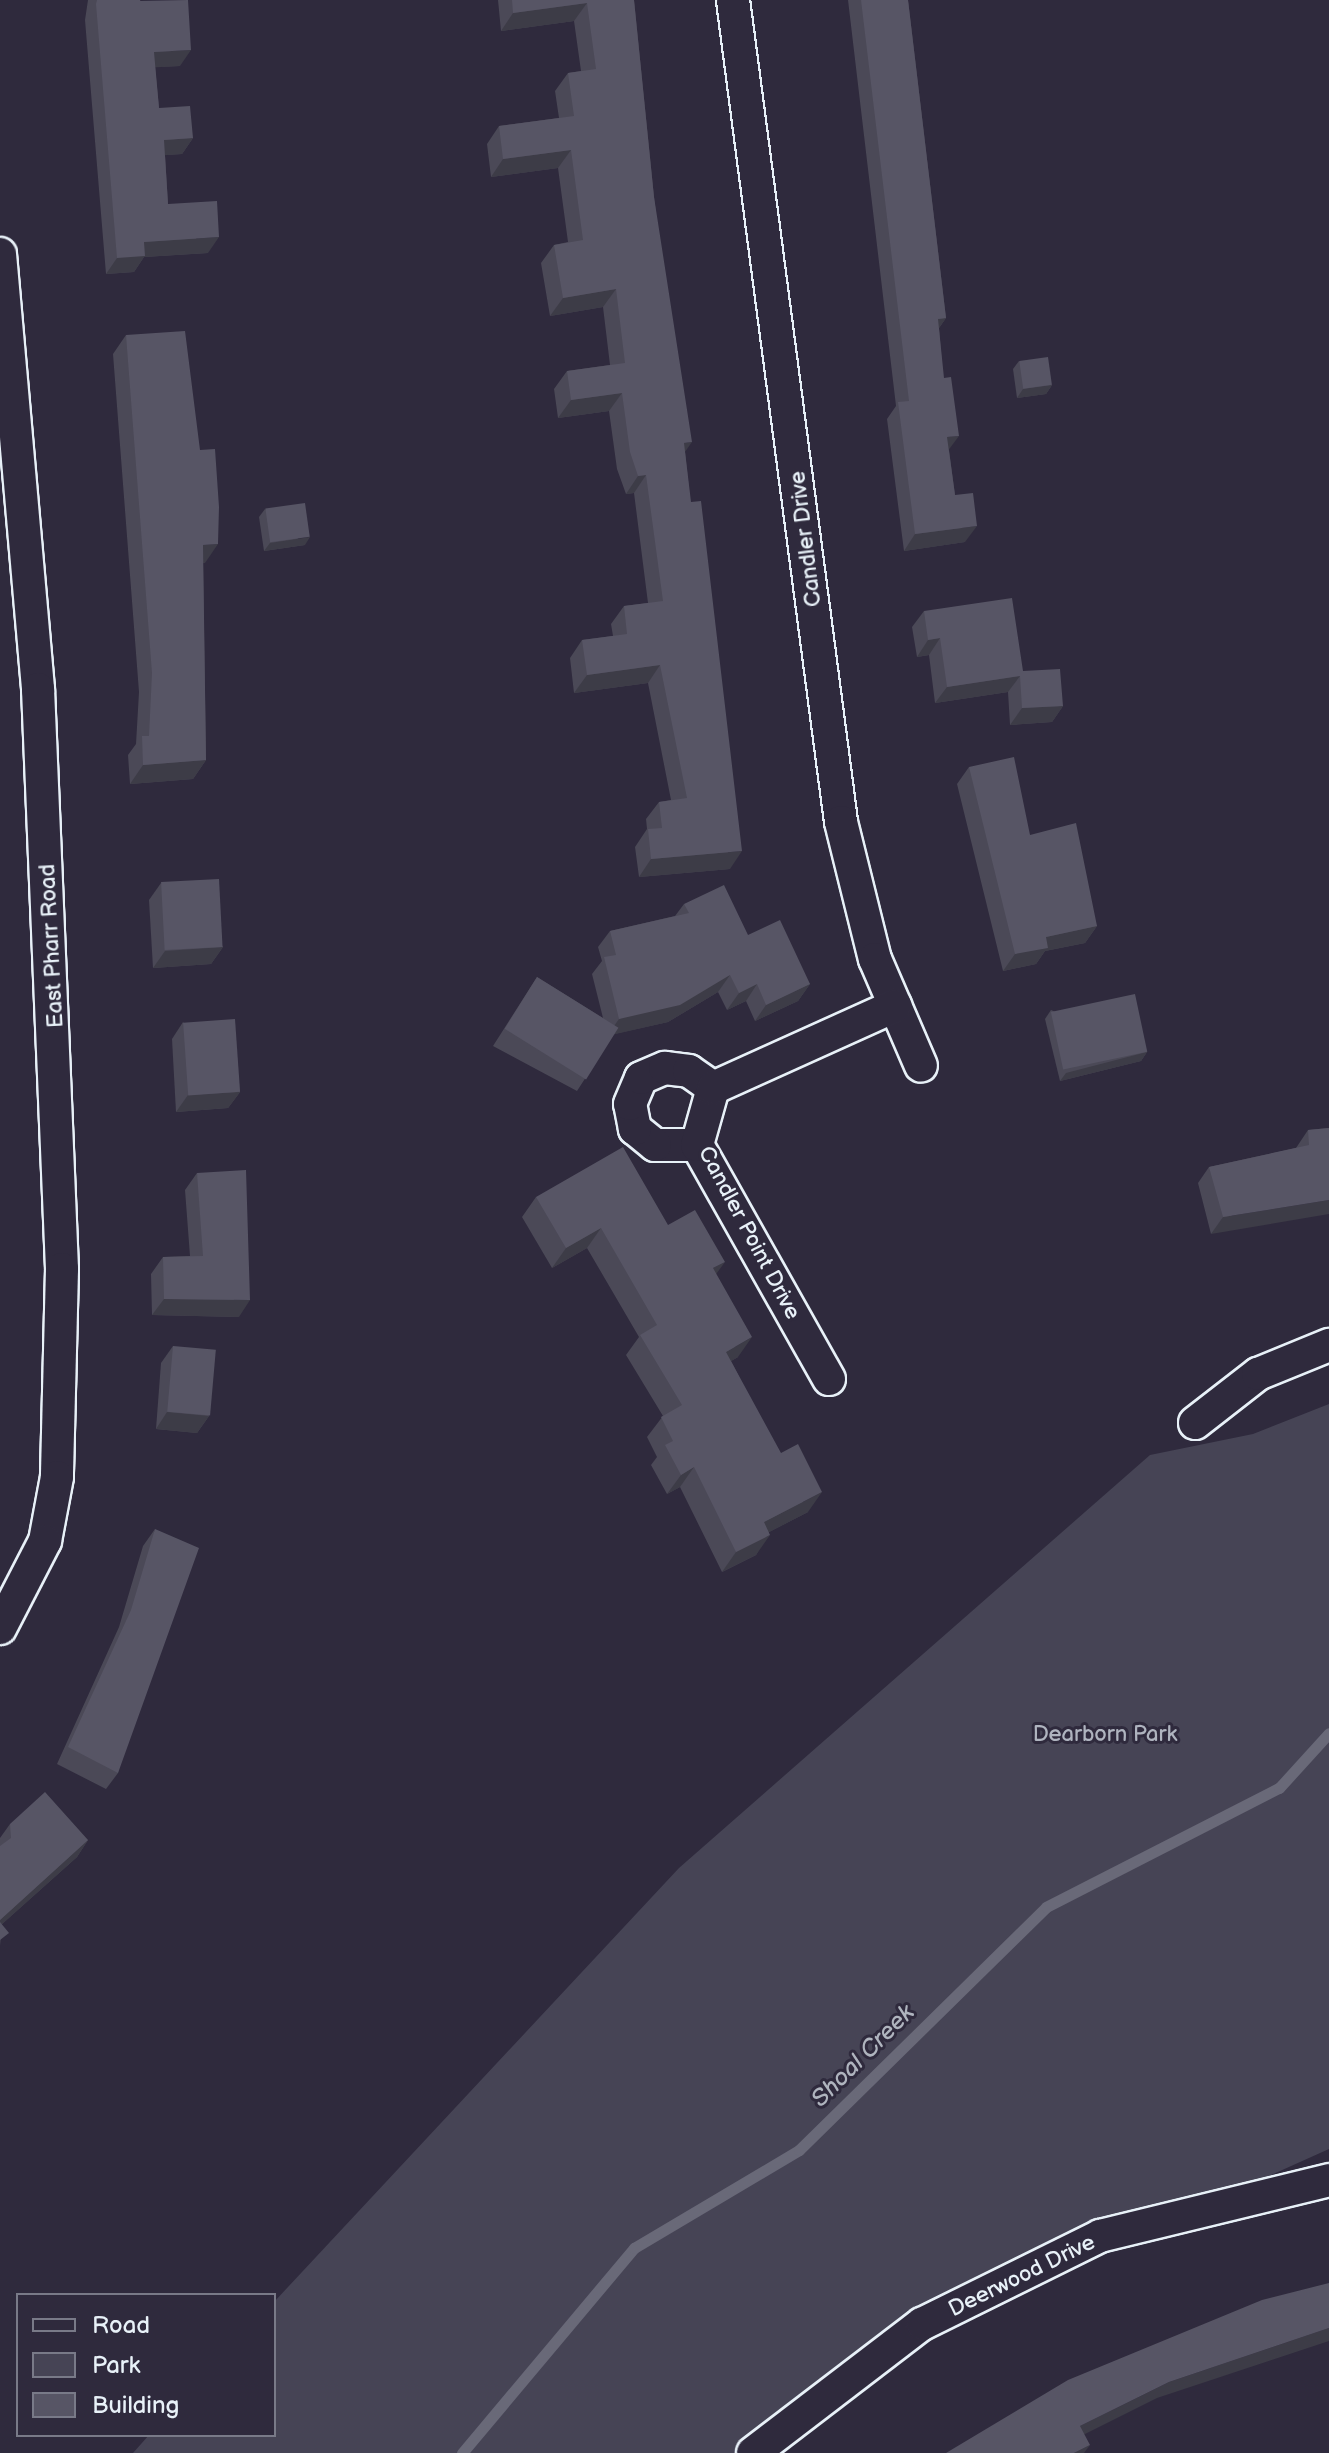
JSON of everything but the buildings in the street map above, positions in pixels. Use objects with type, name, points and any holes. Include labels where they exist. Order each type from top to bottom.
[{"type":"street","name":"Candler Drive","points":[[733,0],[841,822],[875,959],[921,1066]]},
{"type":"street","name":"East Pharr Road","points":[[0,254],[38,689],[62,1269],[57,1477],[45,1541],[0,1628]]},
{"type":"street","points":[[697,1145],[655,1145],[635,1129],[630,1104],[641,1078],[665,1068],[689,1071],[713,1088],[895,1006]]},
{"type":"street","name":"Candler Point Drive","points":[[713,1088],[697,1145],[829,1379]]},
{"type":"street","points":[[1195,1423],[1258,1374],[1329,1345]]},
{"type":"street","name":"Deerwood Drive","points":[[753,2453],[922,2324],[1100,2236],[1329,2180]]},
{"type":"green space","name":"Dearborn Park","points":[[1329,1404],[1329,2149],[867,2356],[758,2453],[133,2453],[147,2437],[276,2437],[276,2300],[679,1868],[1150,1455],[1253,1434]]},
{"type":"waterway","name":"Shoal Creek","points":[[462,2453],[634,2248],[799,2150],[1046,1907],[1279,1788],[1329,1733]]}]
